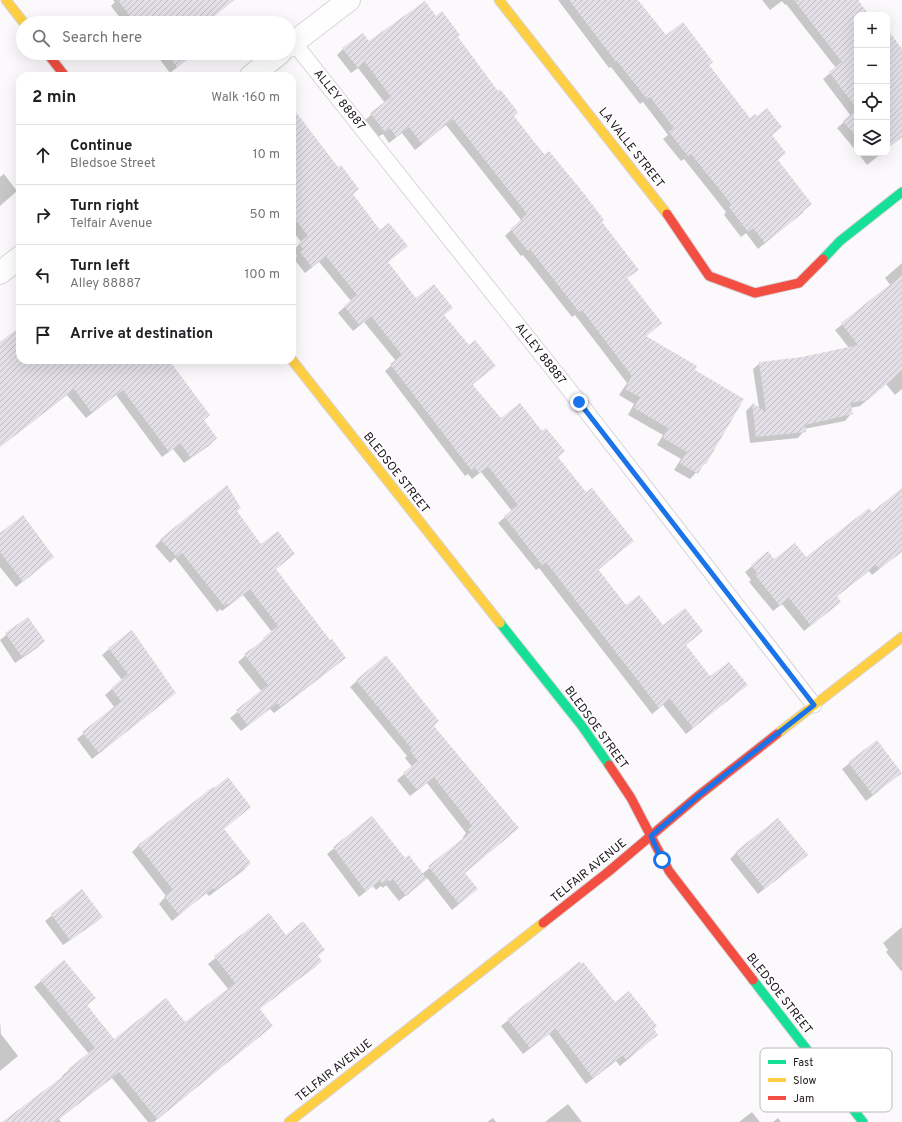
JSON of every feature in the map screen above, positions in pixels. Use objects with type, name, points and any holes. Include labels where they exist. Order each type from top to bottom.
[{"type":"street","points":[[6,0],[19,16]]},
{"type":"street","points":[[296,41],[349,0]]},
{"type":"street","name":"LA VALLE STREET","points":[[499,0],[675,225],[709,276],[755,293],[799,283],[840,241],[902,192]]},
{"type":"street","points":[[53,60],[63,72]]},
{"type":"street","points":[[256,72],[271,60]]},
{"type":"street","points":[[0,273],[16,260]]},
{"type":"street","name":"BLEDSOE STREET","points":[[295,364],[582,726],[620,781],[669,871],[806,1048]]},
{"type":"street","name":"TELFAIR AVENUE","points":[[289,1122],[608,872],[698,796],[902,637]]},
{"type":"street","name":"BLEDSOE STREET","points":[[855,1112],[863,1122]]},
{"type":"lane","name":"ALLEY 88887","points":[[296,57],[564,383],[814,705]]},
{"type":"building","points":[[118,0],[234,0],[214,16],[130,16]]},
{"type":"building","points":[[569,0],[638,0],[666,35],[683,22],[713,62],[709,65],[750,118],[755,114],[757,116],[767,108],[782,127],[772,135],[786,153],[778,160],[812,204],[765,243],[753,228],[748,232],[729,207],[732,205],[691,154],[688,156],[669,132],[674,128],[650,97],[647,99],[617,61],[616,62]]},
{"type":"building","points":[[794,0],[858,0],[867,12],[854,12],[854,105],[829,72],[842,62]]},
{"type":"building","points":[[425,1],[436,16],[442,11],[460,35],[458,37],[498,91],[500,89],[518,112],[514,116],[544,155],[549,151],[586,196],[604,220],[602,222],[639,270],[627,278],[662,323],[646,336],[697,366],[695,370],[744,399],[706,464],[704,463],[698,474],[680,463],[687,452],[663,438],[668,428],[634,408],[640,397],[625,389],[632,376],[582,310],[579,312],[530,249],[528,251],[510,229],[527,214],[453,119],[422,144],[409,127],[396,137],[390,128],[385,132],[370,113],[391,97],[365,62],[358,68],[342,48],[363,33],[369,41]]},
{"type":"building","points":[[891,34],[902,49],[902,137],[890,147],[890,48]]},
{"type":"building","points":[[172,60],[186,60],[177,67]]},
{"type":"building","points":[[296,112],[338,167],[341,165],[359,189],[353,194],[380,230],[389,223],[408,246],[388,262],[416,298],[434,284],[453,308],[444,315],[469,345],[475,340],[496,366],[472,384],[501,418],[520,403],[542,431],[546,428],[565,451],[558,457],[586,492],[592,488],[634,541],[598,569],[626,605],[639,595],[663,625],[685,608],[703,631],[686,645],[710,676],[729,662],[748,685],[693,728],[670,699],[659,708],[546,562],[542,565],[504,516],[518,505],[488,466],[479,473],[475,468],[472,471],[390,364],[402,355],[371,316],[360,326],[344,306],[357,295],[326,256],[312,267],[300,252],[303,249],[298,243],[308,236],[296,220]]},
{"type":"building","points":[[854,112],[854,134],[843,121]]},
{"type":"building","points":[[902,275],[902,371],[868,400],[850,403],[853,414],[805,425],[806,432],[756,437],[752,403],[766,412],[759,362],[802,357],[858,345],[841,323]]},
{"type":"building","points":[[16,330],[16,364],[172,364],[210,415],[204,420],[217,438],[191,458],[180,443],[169,452],[123,390],[92,413],[74,389],[0,447],[0,342]]},
{"type":"building","points":[[227,485],[241,508],[237,511],[261,544],[278,531],[295,554],[276,569],[330,640],[332,639],[346,658],[280,707],[277,703],[248,726],[236,710],[268,685],[244,654],[264,640],[263,638],[278,626],[250,589],[229,606],[227,603],[224,606],[182,553],[177,557],[160,539]]},
{"type":"building","points":[[902,488],[902,552],[879,569],[876,565],[837,596],[841,602],[811,626],[789,598],[780,606],[755,575],[757,573],[751,565],[768,551],[774,559],[795,543],[806,557],[869,508],[872,512]]},
{"type":"building","points":[[23,515],[54,557],[23,582],[0,552],[0,533]]},
{"type":"building","points":[[28,617],[45,641],[22,657],[5,633]]},
{"type":"building","points":[[132,630],[176,693],[99,753],[82,732],[121,701],[111,688],[128,674],[108,648]]},
{"type":"building","points":[[386,655],[439,721],[434,726],[519,828],[465,873],[478,889],[459,904],[428,866],[471,832],[468,830],[472,826],[434,777],[417,790],[403,773],[418,761],[410,751],[412,749],[356,680]]},
{"type":"building","points":[[877,740],[902,773],[873,795],[848,762]]},
{"type":"building","points":[[228,777],[251,807],[224,829],[251,863],[215,890],[213,888],[179,915],[164,896],[173,890],[138,845]]},
{"type":"building","points":[[372,816],[405,858],[409,855],[427,879],[406,896],[393,879],[390,882],[388,880],[383,884],[380,880],[366,892],[333,847]]},
{"type":"building","points":[[778,818],[808,855],[765,889],[735,852]]},
{"type":"building","points":[[82,889],[103,917],[70,940],[51,914]]},
{"type":"building","points":[[269,913],[286,935],[304,922],[325,950],[318,956],[322,961],[260,1009],[273,1026],[157,1119],[119,1072],[55,1122],[2,1122],[70,1071],[68,1069],[95,1048],[40,980],[64,960],[96,998],[87,1005],[114,1039],[166,998],[185,1022],[235,983],[214,956]]},
{"type":"building","points":[[579,962],[583,962],[615,1002],[629,991],[657,1026],[654,1029],[658,1035],[626,1060],[623,1055],[593,1078],[556,1029],[530,1048],[507,1019]]},
{"type":"traffic: fast","points":[[823,259],[840,241],[902,192]]},
{"type":"traffic: fast","points":[[500,623],[582,726],[609,765]]},
{"type":"traffic: fast","points":[[753,980],[806,1048]]},
{"type":"traffic: fast","points":[[855,1112],[863,1122]]},
{"type":"traffic: slow","points":[[6,0],[19,16]]},
{"type":"traffic: slow","points":[[499,0],[667,214]]},
{"type":"traffic: slow","points":[[295,364],[500,623]]},
{"type":"traffic: slow","points":[[777,734],[902,637]]},
{"type":"traffic: slow","points":[[289,1122],[543,923]]},
{"type":"traffic: jam","points":[[52,60],[62,72]]},
{"type":"traffic: jam","points":[[667,214],[709,276],[755,293],[799,283],[823,259]]},
{"type":"traffic: jam","points":[[543,923],[608,872],[698,796],[777,734]]},
{"type":"traffic: jam","points":[[609,765],[631,798],[669,871],[753,980]]},
{"type":"route","points":[[579,402],[814,705],[698,796],[651,836],[662,860]]}]
